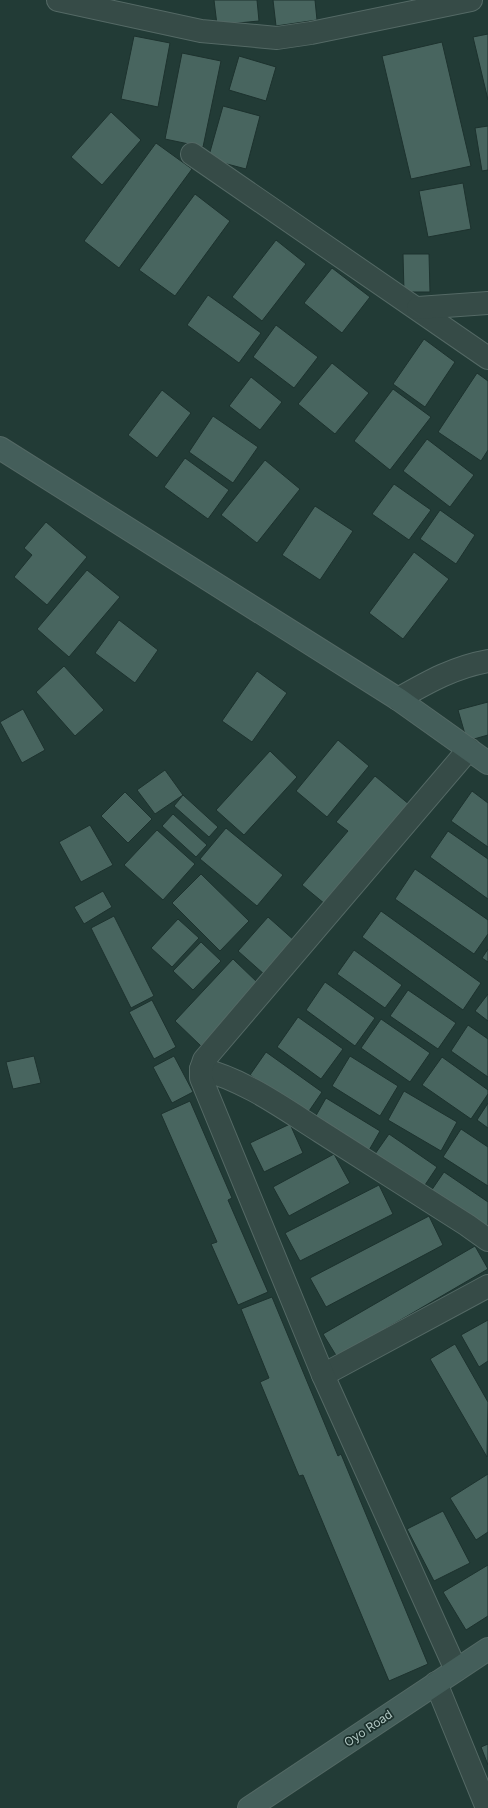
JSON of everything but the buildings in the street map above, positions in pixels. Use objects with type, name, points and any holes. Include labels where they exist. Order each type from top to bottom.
[{"type":"main road","points":[[0,448],[398,699],[488,763]]},
{"type":"main road","name":"Oyo Road","points":[[249,1808],[488,1649]]},
{"type":"street","points":[[58,0],[201,31],[277,38],[311,33],[471,0]]},
{"type":"street","points":[[192,154],[418,308],[488,358]]},
{"type":"street","points":[[418,308],[488,303]]},
{"type":"street","points":[[398,699],[467,664],[488,661]]},
{"type":"street","points":[[456,1670],[323,1375],[201,1078],[201,1069],[204,1060],[469,749]]},
{"type":"street","points":[[201,1069],[223,1074],[248,1088],[448,1212],[488,1240]]},
{"type":"street","points":[[323,1375],[488,1286]]},
{"type":"street","points":[[436,1683],[488,1808]]}]
